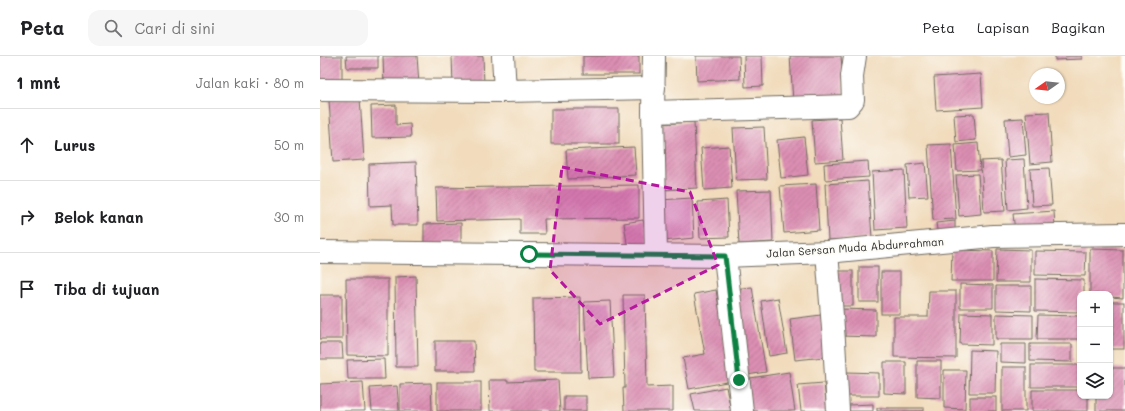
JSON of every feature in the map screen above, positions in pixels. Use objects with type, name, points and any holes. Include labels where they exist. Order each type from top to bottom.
[{"type":"street","points":[[503,56],[504,92]]},
{"type":"street","points":[[654,56],[653,112],[656,255]]},
{"type":"street","points":[[653,112],[848,106],[853,100],[852,76],[855,56]]},
{"type":"street","points":[[320,90],[504,92],[654,88]]},
{"type":"street","name":"Jalan Sersan Muda Abdurrahman","points":[[320,252],[725,256],[827,252],[993,236],[1125,234]]},
{"type":"street","points":[[827,252],[838,411]]},
{"type":"street","points":[[725,256],[742,411]]},
{"type":"highlighted area","points":[[562,167],[690,192],[718,265],[600,324],[550,270]]},
{"type":"building","points":[[320,56],[342,56],[342,87],[320,87]]},
{"type":"building","points":[[346,56],[378,56],[378,68],[347,68]]},
{"type":"building","points":[[383,56],[417,56],[419,85],[384,87]]},
{"type":"building","points":[[452,56],[483,56],[484,85],[453,86]]},
{"type":"building","points":[[583,56],[639,56],[639,74],[583,74]]},
{"type":"building","points":[[696,56],[739,56],[740,79],[697,81]]},
{"type":"building","points":[[744,56],[762,56],[763,86],[745,87]]},
{"type":"building","points":[[790,56],[841,56],[844,98],[793,102]]},
{"type":"building","points":[[1055,56],[1082,56],[1082,59],[1055,60]]},
{"type":"building","points":[[981,74],[983,107],[936,110],[934,77]]},
{"type":"building","points":[[360,98],[364,160],[333,162],[329,100]]},
{"type":"building","points":[[396,105],[396,125],[410,124],[411,137],[372,138],[371,106]]},
{"type":"building","points":[[551,109],[619,109],[619,144],[551,144]]},
{"type":"building","points":[[1049,112],[1052,162],[1030,164],[1026,113]]},
{"type":"building","points":[[974,114],[976,140],[956,142],[954,115]]},
{"type":"building","points":[[840,118],[843,160],[815,162],[812,120]]},
{"type":"building","points":[[1023,118],[1026,155],[1008,157],[1005,119]]},
{"type":"building","points":[[694,122],[697,188],[662,190],[659,124]]},
{"type":"building","points":[[764,127],[767,179],[736,180],[733,128]]},
{"type":"building","points":[[804,137],[808,175],[781,178],[777,140]]},
{"type":"building","points":[[978,143],[980,170],[957,171],[955,145]]},
{"type":"building","points":[[951,144],[956,219],[933,220],[928,145]]},
{"type":"building","points":[[729,146],[732,188],[704,190],[701,148]]},
{"type":"building","points":[[634,147],[636,175],[568,179],[566,150]]},
{"type":"building","points":[[1024,159],[1027,208],[1008,210],[1005,160]]},
{"type":"building","points":[[1001,160],[1005,211],[984,212],[981,161]]},
{"type":"building","points":[[868,161],[869,177],[825,180],[824,164]]},
{"type":"building","points":[[416,162],[418,225],[393,225],[392,205],[370,206],[369,164]]},
{"type":"building","points":[[925,163],[928,196],[909,197],[907,165]]},
{"type":"building","points":[[1049,168],[1052,205],[1032,206],[1030,169]]},
{"type":"building","points":[[904,170],[907,228],[875,230],[872,172]]},
{"type":"building","points":[[978,174],[981,214],[959,216],[956,175]]},
{"type":"building","points":[[868,181],[872,238],[828,240],[825,184]]},
{"type":"building","points":[[816,184],[819,230],[784,233],[780,186]]},
{"type":"building","points":[[639,185],[639,218],[544,219],[545,234],[520,234],[520,219],[437,221],[436,188]]},
{"type":"building","points":[[771,190],[773,242],[739,244],[736,191]]},
{"type":"building","points":[[692,198],[694,238],[663,241],[660,200]]},
{"type":"building","points":[[727,200],[729,237],[700,238],[698,202]]},
{"type":"building","points":[[1054,211],[1055,228],[1015,231],[1013,214]]},
{"type":"building","points":[[643,220],[648,247],[628,250],[624,223]]},
{"type":"building","points":[[955,221],[955,236],[938,237],[936,223]]},
{"type":"building","points":[[461,223],[461,246],[424,246],[424,224]]},
{"type":"building","points":[[997,249],[1031,250],[1031,282],[996,282]]},
{"type":"building","points":[[1090,249],[1123,250],[1123,298],[1113,297],[1113,291],[1090,291]]},
{"type":"building","points":[[952,250],[993,251],[993,281],[951,281]]},
{"type":"building","points":[[1035,251],[1086,252],[1085,276],[1035,275]]},
{"type":"building","points":[[859,267],[878,267],[878,302],[859,302]]},
{"type":"building","points":[[835,271],[853,271],[853,306],[835,306]]},
{"type":"building","points":[[881,272],[900,272],[900,314],[881,314]]},
{"type":"building","points":[[416,276],[418,367],[396,367],[395,277]]},
{"type":"building","points":[[346,279],[388,279],[388,356],[347,355]]},
{"type":"building","points":[[1035,279],[1084,280],[1084,291],[1077,291],[1077,312],[1035,311]]},
{"type":"building","points":[[960,284],[993,285],[993,308],[960,308]]},
{"type":"building","points":[[996,286],[1031,286],[1031,311],[996,310]]},
{"type":"building","points":[[752,287],[766,372],[747,375],[734,289]]},
{"type":"building","points":[[716,290],[732,381],[689,389],[683,358],[705,354],[694,294]]},
{"type":"building","points":[[929,291],[956,291],[956,358],[894,357],[894,317],[928,317]]},
{"type":"building","points":[[320,295],[342,295],[342,339],[320,339]]},
{"type":"building","points":[[623,295],[645,295],[647,387],[673,386],[673,411],[624,411]]},
{"type":"building","points":[[580,297],[581,372],[534,372],[533,298]]},
{"type":"building","points":[[778,298],[787,353],[769,356],[761,301]]},
{"type":"building","points":[[610,301],[614,377],[588,378],[584,302]]},
{"type":"building","points":[[1113,302],[1124,302],[1124,349],[1113,349]]},
{"type":"building","points":[[840,309],[876,310],[876,337],[840,336]]},
{"type":"building","points":[[961,313],[992,314],[992,345],[960,344]]},
{"type":"building","points":[[996,314],[1033,315],[1033,339],[996,339]]},
{"type":"building","points":[[821,315],[825,357],[795,360],[790,319]]},
{"type":"building","points":[[1038,315],[1077,316],[1077,339],[1037,339]]},
{"type":"building","points":[[435,341],[474,341],[475,371],[435,371]]},
{"type":"building","points":[[320,343],[342,343],[343,359],[320,359]]},
{"type":"building","points":[[1000,344],[1026,344],[1026,363],[1000,362]]},
{"type":"building","points":[[1030,344],[1072,344],[1072,362],[1030,361]]},
{"type":"building","points":[[970,350],[996,351],[995,393],[969,393]]},
{"type":"building","points":[[384,359],[385,379],[348,379],[347,360]]},
{"type":"building","points":[[917,361],[941,361],[941,398],[917,397]]},
{"type":"building","points":[[884,362],[906,362],[906,394],[884,393]]},
{"type":"building","points":[[1031,365],[1077,365],[1077,387],[1031,387]]},
{"type":"building","points":[[1002,367],[1026,367],[1026,411],[1002,411]]},
{"type":"building","points":[[1113,368],[1125,368],[1125,411],[1096,411],[1096,399],[1113,399]]},
{"type":"building","points":[[944,370],[966,370],[965,409],[944,408]]},
{"type":"building","points":[[789,372],[795,411],[749,411],[744,379]]},
{"type":"building","points":[[847,372],[879,373],[879,396],[847,396]]},
{"type":"building","points":[[489,380],[507,380],[507,382],[558,380],[560,411],[490,411]]},
{"type":"building","points":[[363,382],[365,411],[320,411],[320,384]]},
{"type":"building","points":[[437,382],[481,382],[481,411],[437,411]]},
{"type":"building","points":[[431,383],[432,411],[400,411],[400,384]]},
{"type":"building","points":[[824,383],[827,411],[801,411],[798,385]]},
{"type":"building","points":[[397,386],[399,411],[372,411],[370,388]]},
{"type":"building","points":[[726,387],[731,411],[695,411],[691,394]]},
{"type":"building","points":[[1032,390],[1077,390],[1077,399],[1088,399],[1088,411],[1032,411]]},
{"type":"building","points":[[564,396],[586,396],[586,411],[564,411]]},
{"type":"building","points":[[970,397],[996,397],[996,411],[970,411]]},
{"type":"building","points":[[873,404],[873,411],[849,411],[849,405]]},
{"type":"building","points":[[877,408],[924,408],[924,411],[877,411]]},
{"type":"route","points":[[529,254],[725,256],[739,380]]}]
